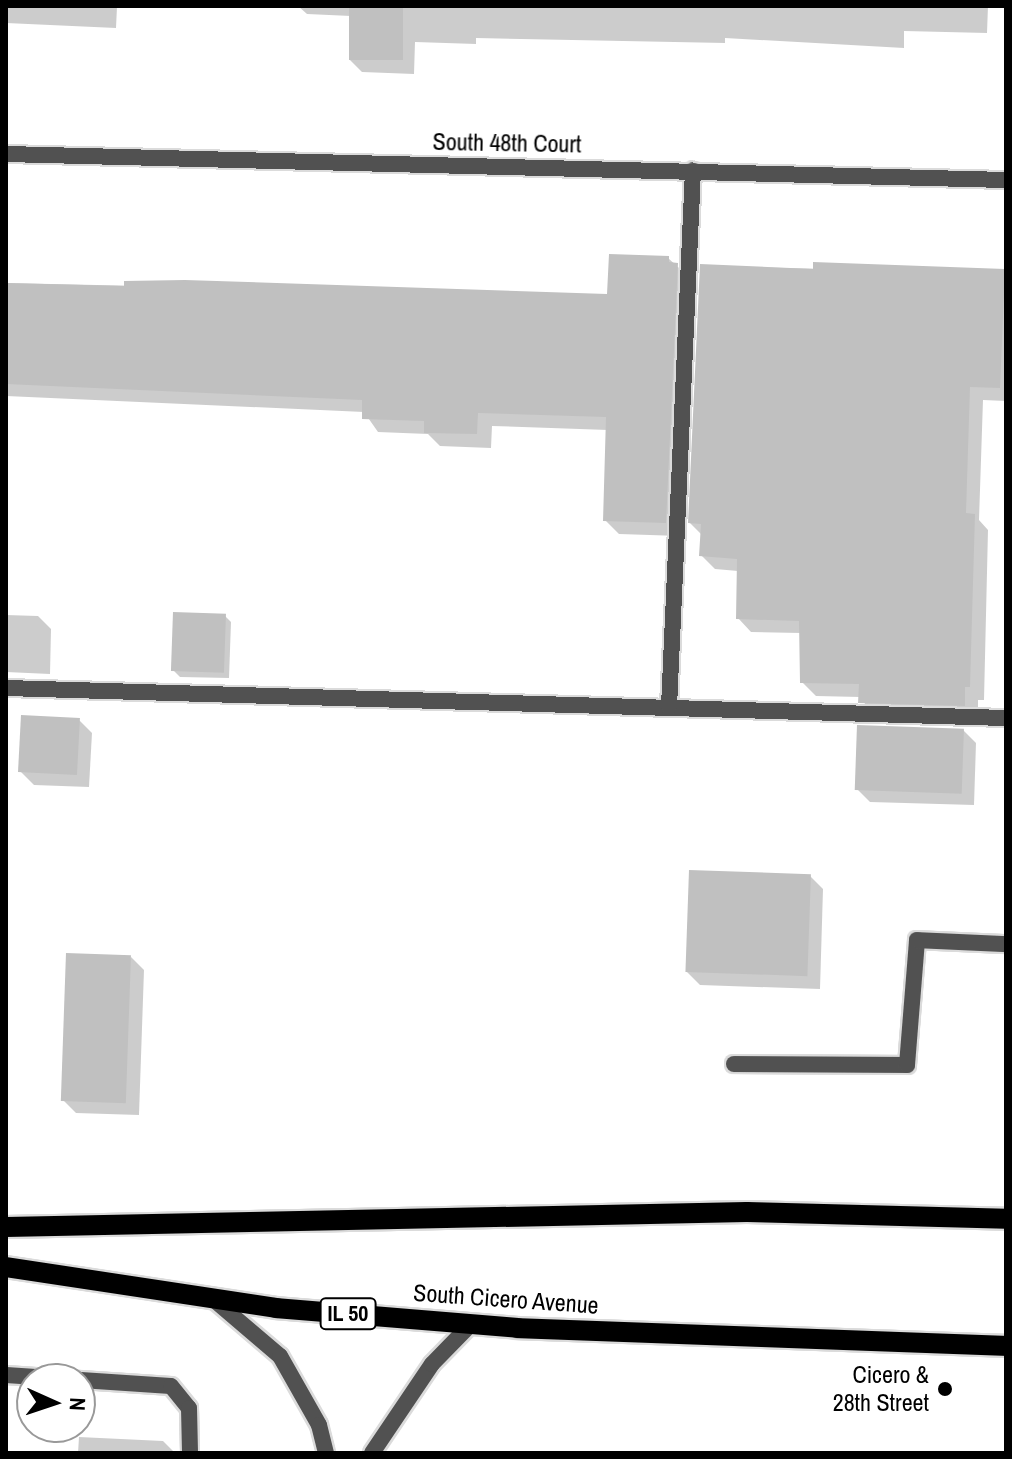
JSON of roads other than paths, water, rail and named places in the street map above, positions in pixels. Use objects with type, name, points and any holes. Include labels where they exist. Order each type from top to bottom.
[{"type":"main road","points":[[6,1227],[747,1212],[1006,1219]]},
{"type":"main road","name":"South Cicero Avenue","points":[[6,1267],[213,1299],[471,1324],[1006,1346]]},
{"type":"street","name":"South 48th Court","points":[[6,154],[1006,180]]},
{"type":"street","points":[[669,707],[693,171]]},
{"type":"street","points":[[6,688],[1006,718]]},
{"type":"street","points":[[734,1064],[907,1065],[917,940],[1006,944]]},
{"type":"street","points":[[213,1299],[280,1356],[319,1425],[326,1453]]},
{"type":"street","points":[[372,1453],[432,1364],[471,1324]]},
{"type":"street","points":[[6,1375],[171,1386],[189,1408],[190,1453]]},
{"type":"place","name":"Cicero & 28th Street","points":[[945,1389]]}]
